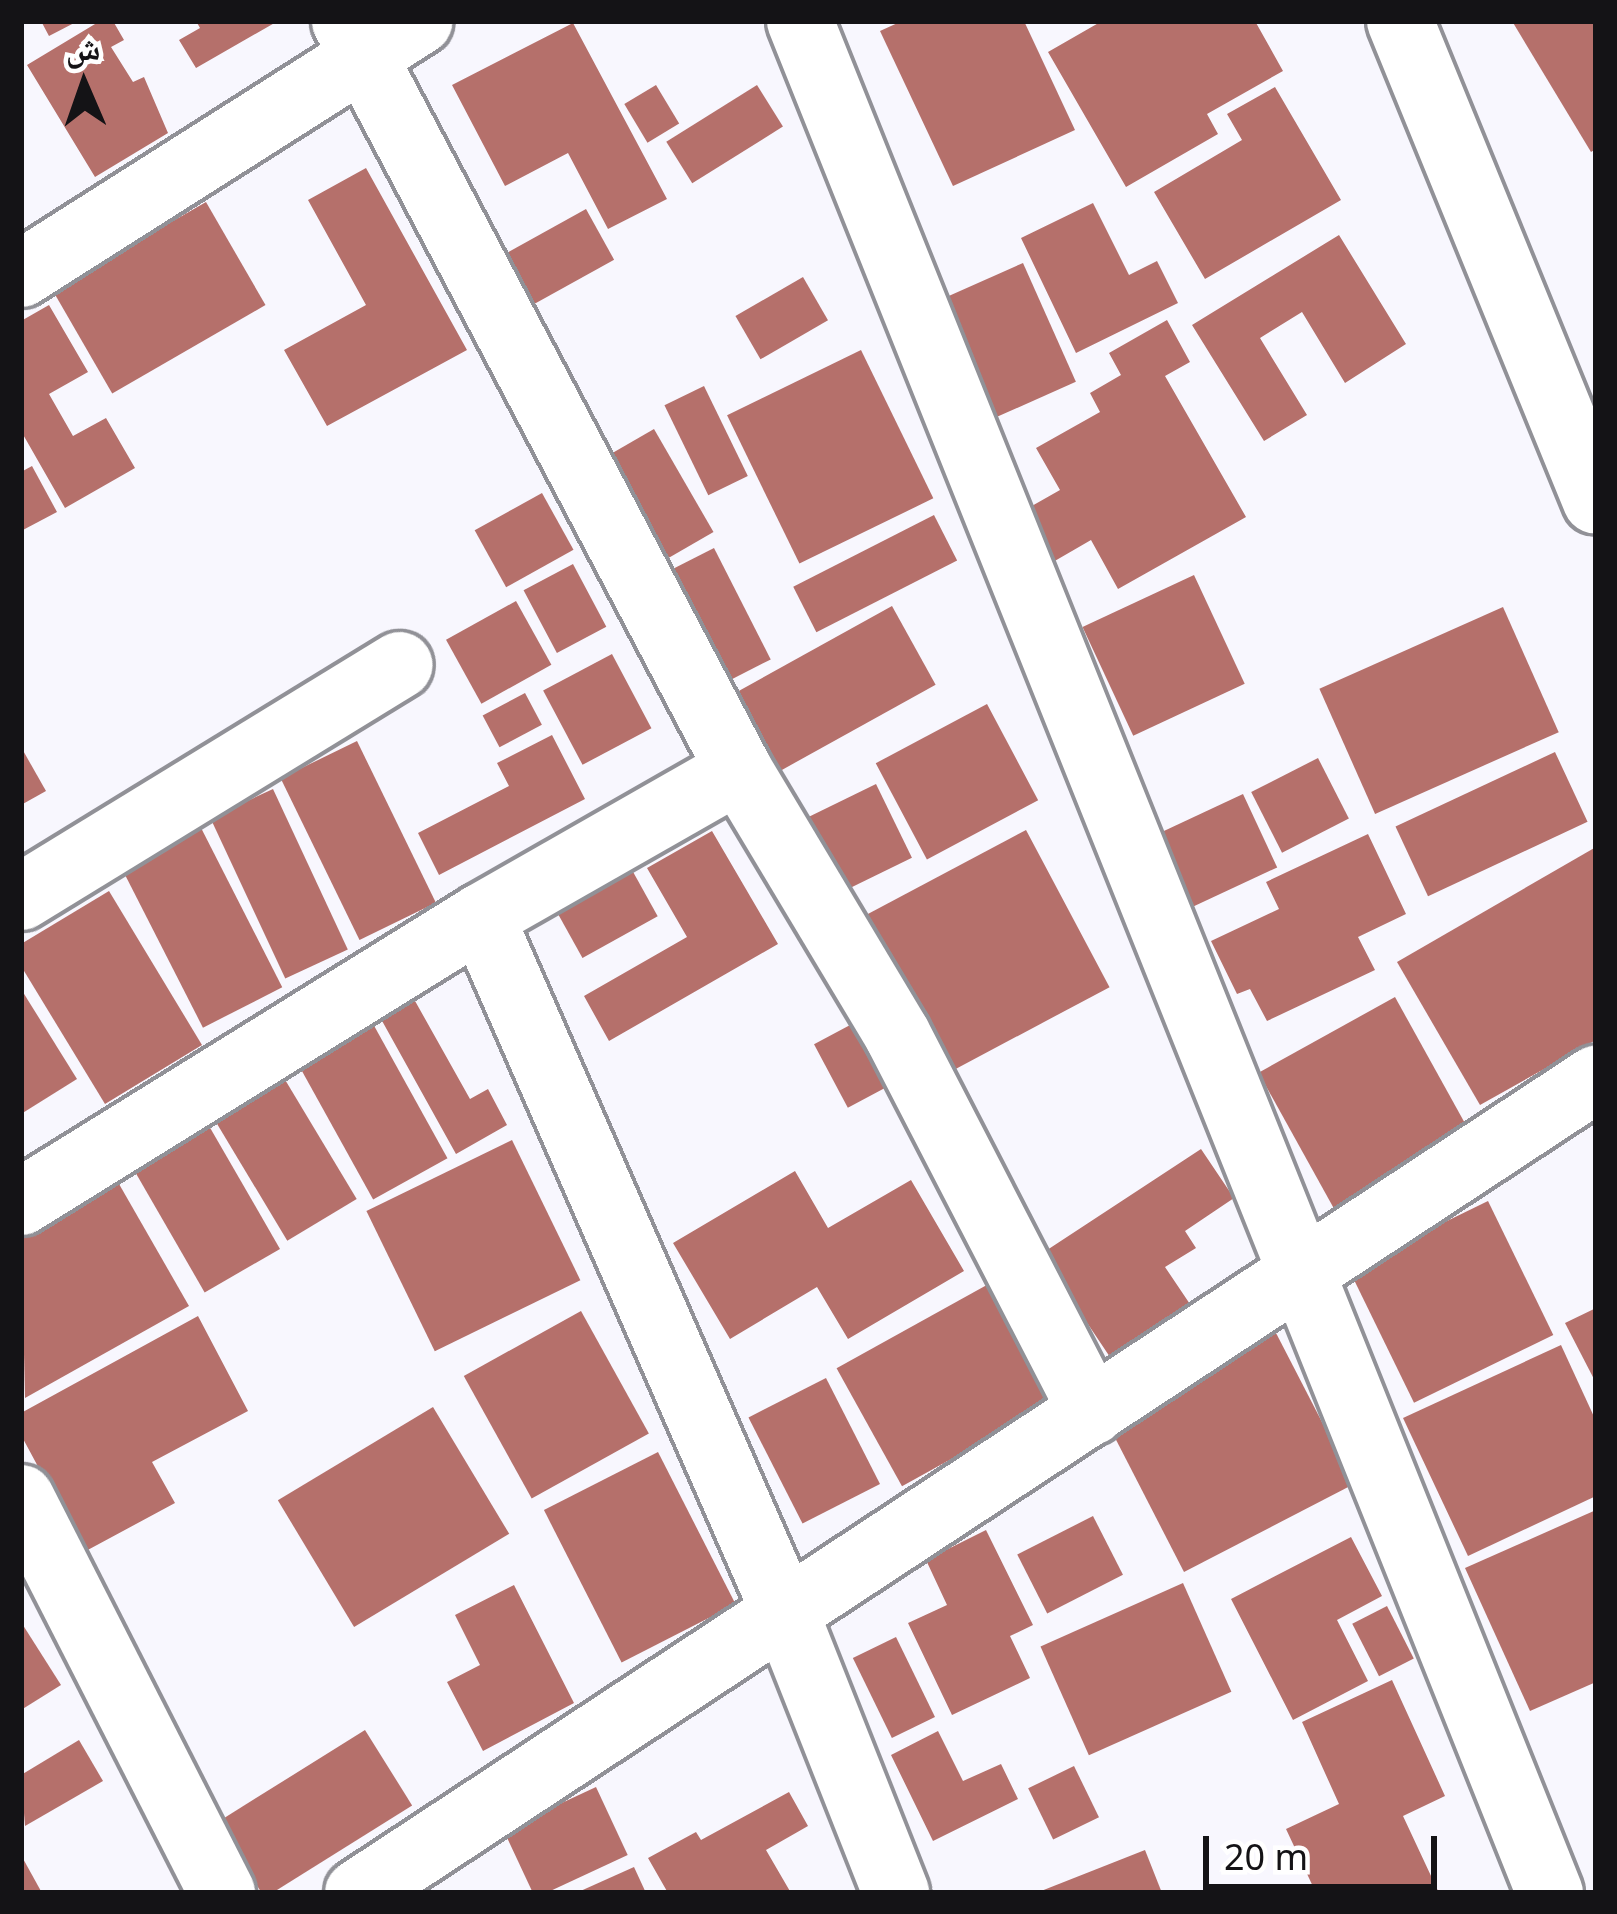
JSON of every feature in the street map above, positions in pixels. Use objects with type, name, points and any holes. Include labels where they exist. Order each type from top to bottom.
[{"type":"street","points":[[22,272],[354,39],[419,21]]},
{"type":"street","points":[[800,21],[1306,1270],[1550,1893]]},
{"type":"street","points":[[1400,21],[1596,501]]},
{"type":"street","points":[[354,39],[739,770],[897,1034],[1092,1412]]},
{"type":"street","points":[[21,897],[400,665]]},
{"type":"street","points":[[21,1202],[481,917],[739,770]]},
{"type":"street","points":[[481,917],[787,1617],[896,1893]]},
{"type":"street","points":[[358,1893],[787,1617],[1596,1079]]},
{"type":"street","points":[[21,1498],[222,1893]]},
{"type":"building","points":[[41,21],[78,21],[49,36]]},
{"type":"building","points":[[100,21],[113,21],[124,40],[111,47],[133,82],[144,77],[168,133],[95,177],[27,65]]},
{"type":"building","points":[[196,21],[278,21],[196,68],[179,40],[200,28]]},
{"type":"building","points":[[902,21],[1024,21],[1075,130],[953,186],[880,31]]},
{"type":"building","points":[[1102,21],[1255,21],[1283,71],[1207,114],[1218,134],[1126,187],[1048,52]]},
{"type":"building","points":[[1512,21],[1596,21],[1596,149],[1591,152]]},
{"type":"building","points":[[573,23],[667,199],[608,229],[568,153],[505,186],[452,85]]},
{"type":"building","points":[[656,85],[679,124],[647,143],[624,104]]},
{"type":"building","points":[[757,85],[783,127],[692,183],[666,142]]},
{"type":"building","points":[[1275,87],[1341,200],[1205,279],[1154,192],[1242,140],[1227,114]]},
{"type":"building","points":[[366,168],[467,350],[327,426],[284,350],[366,305],[308,200]]},
{"type":"building","points":[[206,202],[266,305],[112,394],[53,290]]},
{"type":"building","points":[[1093,203],[1129,275],[1157,261],[1178,303],[1076,353],[1021,238]]},
{"type":"building","points":[[586,209],[614,260],[530,306],[502,256]]},
{"type":"building","points":[[1339,235],[1406,344],[1345,383],[1302,312],[1260,338],[1307,415],[1264,441],[1192,325]]},
{"type":"building","points":[[1023,263],[1076,382],[991,420],[938,301]]},
{"type":"building","points":[[803,277],[828,320],[760,359],[735,316]]},
{"type":"building","points":[[49,305],[88,372],[49,394],[73,436],[106,418],[135,468],[65,508],[21,431],[21,321]]},
{"type":"building","points":[[1167,320],[1190,362],[1165,376],[1246,517],[1118,589],[1091,540],[1053,562],[1023,511],[1060,490],[1036,448],[1100,412],[1090,393],[1121,375],[1109,353]]},
{"type":"building","points":[[861,350],[933,498],[799,564],[727,415]]},
{"type":"building","points":[[704,386],[748,476],[708,495],[664,405]]},
{"type":"building","points":[[654,429],[714,532],[663,561],[604,458]]},
{"type":"building","points":[[32,466],[57,512],[21,531],[21,472]]},
{"type":"building","points":[[542,493],[574,550],[506,587],[475,530]]},
{"type":"building","points":[[934,515],[957,560],[816,632],[793,587]]},
{"type":"building","points":[[714,548],[771,659],[724,683],[667,572]]},
{"type":"building","points":[[573,564],[606,627],[557,653],[524,590]]},
{"type":"building","points":[[1194,575],[1245,684],[1133,736],[1083,627]]},
{"type":"building","points":[[516,601],[551,665],[481,704],[446,640]]},
{"type":"building","points":[[892,606],[936,685],[775,774],[731,695]]},
{"type":"building","points":[[1503,607],[1559,732],[1375,814],[1319,689]]},
{"type":"building","points":[[612,654],[651,728],[583,765],[543,691]]},
{"type":"building","points":[[525,693],[542,725],[500,747],[483,716]]},
{"type":"building","points":[[987,704],[1038,800],[927,859],[876,763]]},
{"type":"building","points":[[552,735],[585,799],[439,875],[418,833],[509,786],[497,763]]},
{"type":"building","points":[[357,741],[436,903],[360,940],[281,778]]},
{"type":"building","points":[[21,747],[46,791],[21,805]]},
{"type":"building","points":[[1555,752],[1588,822],[1428,896],[1395,826]]},
{"type":"building","points":[[1318,758],[1349,819],[1282,853],[1251,792]]},
{"type":"building","points":[[876,784],[912,858],[842,892],[806,818]]},
{"type":"building","points":[[273,789],[348,949],[285,979],[210,818]]},
{"type":"building","points":[[1243,794],[1277,867],[1194,906],[1160,833]]},
{"type":"building","points":[[196,818],[282,987],[203,1028],[117,858]]},
{"type":"building","points":[[1026,830],[1110,987],[945,1074],[862,917]]},
{"type":"building","points":[[712,831],[778,944],[609,1041],[584,996],[687,937],[647,868]]},
{"type":"building","points":[[1368,834],[1406,914],[1358,937],[1375,970],[1267,1021],[1250,989],[1237,994],[1211,941],[1279,909],[1266,882]]},
{"type":"building","points":[[1596,847],[1596,1040],[1480,1105],[1397,962]]},
{"type":"building","points":[[632,870],[658,916],[582,958],[557,912]]},
{"type":"building","points":[[109,891],[202,1045],[105,1104],[21,966],[21,944]]},
{"type":"building","points":[[21,989],[77,1079],[21,1114]]},
{"type":"building","points":[[410,992],[470,1099],[488,1089],[507,1125],[456,1154],[376,1010]]},
{"type":"building","points":[[1395,997],[1474,1139],[1337,1214],[1259,1073]]},
{"type":"building","points":[[367,1013],[447,1158],[373,1199],[293,1054]]},
{"type":"building","points":[[867,1016],[901,1080],[848,1108],[814,1044]]},
{"type":"building","points":[[281,1073],[357,1199],[287,1241],[212,1115]]},
{"type":"building","points":[[205,1119],[280,1249],[205,1292],[130,1162]]},
{"type":"building","points":[[512,1140],[580,1280],[435,1351],[366,1211]]},
{"type":"building","points":[[1201,1149],[1234,1198],[1185,1231],[1196,1248],[1165,1267],[1196,1313],[1116,1366],[1041,1254]]},
{"type":"building","points":[[111,1170],[189,1306],[25,1398],[21,1221]]},
{"type":"building","points":[[795,1171],[828,1228],[911,1180],[964,1271],[848,1339],[817,1287],[730,1339],[673,1243]]},
{"type":"building","points":[[1488,1201],[1553,1335],[1414,1403],[1349,1269]]},
{"type":"building","points":[[994,1281],[1059,1399],[902,1486],[837,1368]]},
{"type":"building","points":[[1596,1308],[1596,1383],[1565,1323]]},
{"type":"building","points":[[581,1311],[649,1433],[532,1498],[464,1376]]},
{"type":"building","points":[[198,1316],[248,1411],[152,1462],[175,1503],[84,1552],[21,1435],[21,1413]]},
{"type":"building","points":[[1276,1333],[1354,1484],[1184,1572],[1111,1430],[1135,1407]]},
{"type":"building","points":[[1561,1345],[1596,1421],[1596,1496],[1468,1556],[1403,1418]]},
{"type":"building","points":[[826,1378],[880,1484],[803,1524],[748,1417]]},
{"type":"building","points":[[433,1407],[509,1534],[354,1627],[278,1500]]},
{"type":"building","points":[[658,1452],[736,1604],[622,1662],[544,1510]]},
{"type":"building","points":[[1596,1510],[1596,1682],[1530,1711],[1465,1568]]},
{"type":"building","points":[[1093,1516],[1123,1575],[1047,1613],[1017,1555]]},
{"type":"building","points":[[986,1530],[1033,1625],[1010,1636],[1030,1678],[952,1715],[908,1623],[947,1605],[926,1560]]},
{"type":"building","points":[[1351,1537],[1382,1596],[1337,1620],[1368,1681],[1293,1720],[1231,1599]]},
{"type":"building","points":[[1183,1583],[1231,1692],[1089,1755],[1040,1646]]},
{"type":"building","points":[[514,1585],[574,1703],[483,1751],[447,1682],[480,1665],[455,1615]]},
{"type":"building","points":[[1387,1606],[1414,1659],[1379,1676],[1352,1624]]},
{"type":"building","points":[[21,1622],[61,1685],[21,1710]]},
{"type":"building","points":[[896,1637],[935,1717],[892,1738],[853,1658]]},
{"type":"building","points":[[1392,1680],[1445,1796],[1403,1816],[1439,1893],[1316,1893],[1286,1829],[1339,1804],[1302,1722]]},
{"type":"building","points":[[365,1730],[412,1805],[272,1893],[262,1893],[217,1822]]},
{"type":"building","points":[[938,1731],[963,1781],[1001,1764],[1018,1799],[933,1841],[891,1755]]},
{"type":"building","points":[[79,1740],[103,1781],[25,1826],[21,1775]]},
{"type":"building","points":[[1074,1766],[1099,1817],[1053,1840],[1028,1788]]},
{"type":"building","points":[[596,1787],[628,1855],[546,1893],[533,1893],[504,1830]]},
{"type":"building","points":[[789,1792],[808,1826],[766,1850],[791,1893],[668,1893],[648,1858],[696,1832],[701,1840]]},
{"type":"building","points":[[1145,1850],[1162,1893],[1036,1893]]},
{"type":"building","points":[[21,1855],[42,1893],[21,1893]]},
{"type":"building","points":[[634,1867],[646,1893],[576,1893]]}]
